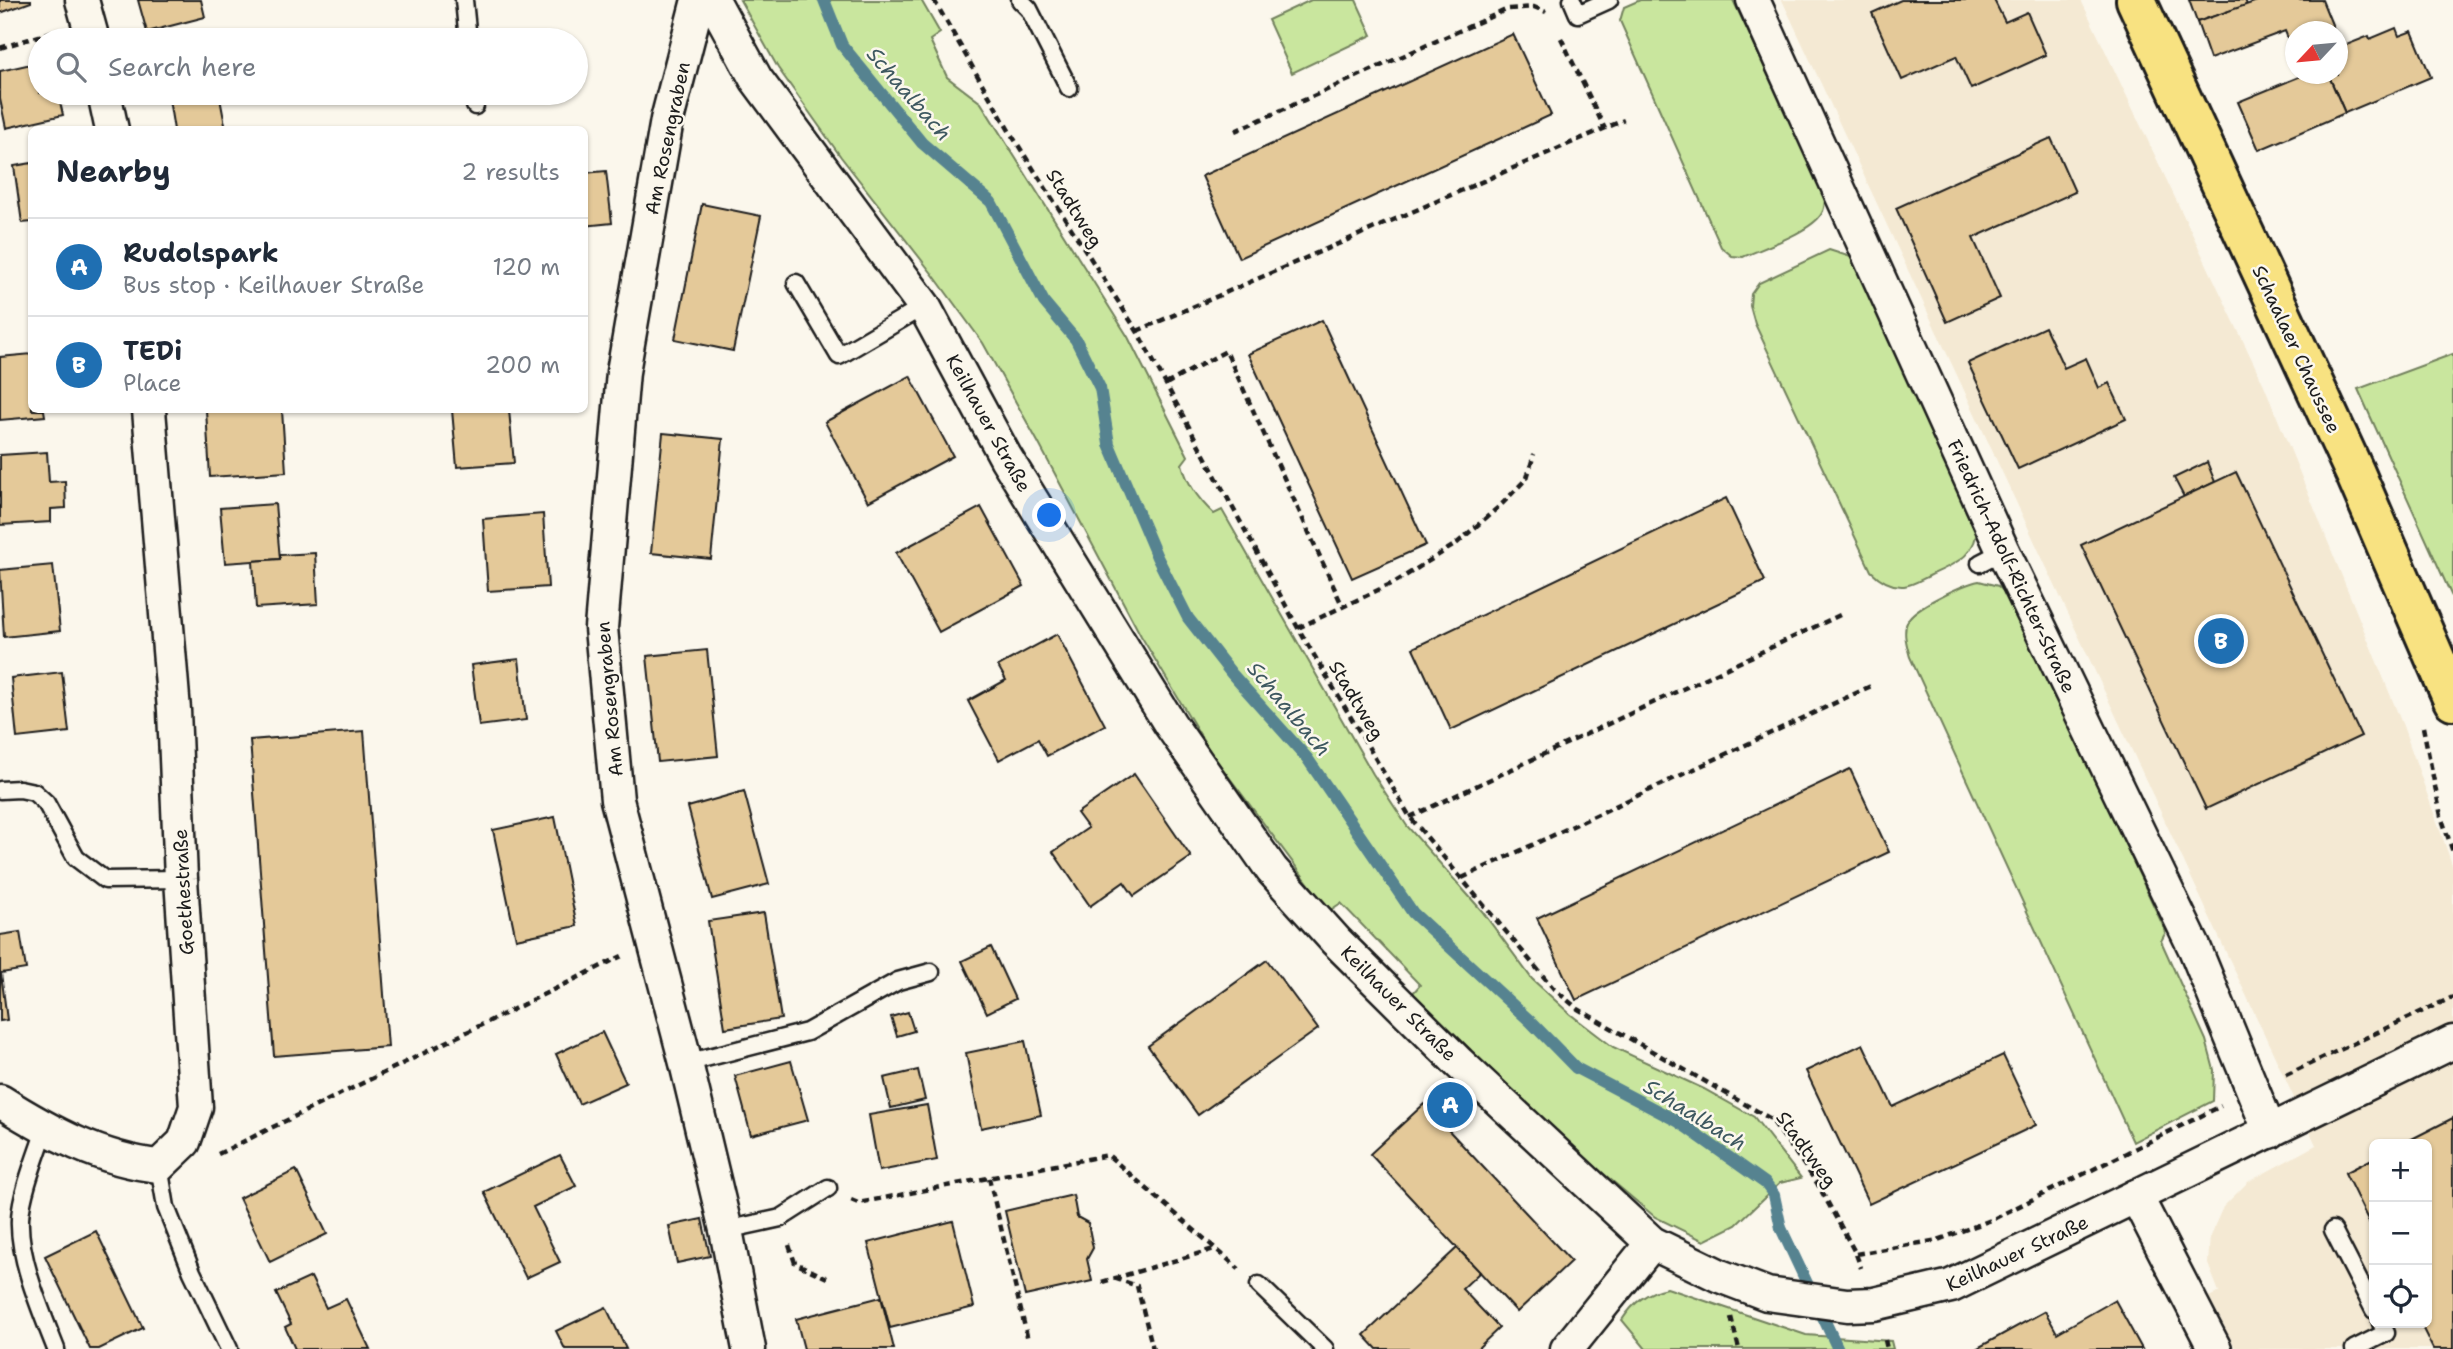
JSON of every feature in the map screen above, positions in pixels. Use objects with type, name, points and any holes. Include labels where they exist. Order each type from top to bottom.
[{"type":"main road","name":"Schaalaer Chaussee","points":[[2136,0],[2355,473],[2453,700]]},
{"type":"street","name":"Am Rosengraben","points":[[698,0],[667,120],[623,372],[601,628],[617,800],[686,1063],[726,1230],[749,1349]]},
{"type":"street","name":"Keilhauer Straße","points":[[713,0],[756,79],[924,306],[1006,458],[1170,724],[1272,870],[1336,941],[1459,1063],[1652,1243],[1720,1276],[1767,1294],[1860,1304],[1951,1286],[2453,1042]]},
{"type":"street","name":"Friedrich-Adolf-Richter-Straße","points":[[1753,0],[1992,557],[2195,949],[2270,1132]]},
{"type":"street","points":[[107,105],[111,126]]},
{"type":"street","name":"Goethestraße","points":[[149,413],[174,710],[181,879],[196,1107],[190,1150],[159,1166]]},
{"type":"street","points":[[0,1101],[45,1130],[130,1163],[159,1166]]},
{"type":"street","points":[[2136,1196],[2214,1349]]},
{"type":"street","points":[[1567,1349],[1652,1243]]},
{"type":"lane","points":[[464,0],[467,28]]},
{"type":"lane","points":[[1020,0],[1029,9],[1069,88]]},
{"type":"lane","points":[[1572,0],[1578,14],[1609,0]]},
{"type":"lane","points":[[796,283],[839,356],[924,306]]},
{"type":"lane","points":[[0,790],[20,789],[34,792],[46,803],[76,858],[104,880],[181,879]]},
{"type":"lane","points":[[686,1063],[807,1032],[898,981],[931,972]]},
{"type":"lane","points":[[45,1130],[20,1218],[24,1251],[37,1301],[56,1349]]},
{"type":"lane","points":[[159,1166],[166,1207],[192,1272],[229,1349]]},
{"type":"lane","points":[[726,1230],[781,1218],[828,1188]]},
{"type":"lane","points":[[2333,1230],[2369,1300]]},
{"type":"lane","points":[[1259,1285],[1325,1349]]},
{"type":"lane","points":[[2354,1349],[2386,1333],[2384,1328]]},
{"type":"path","name":"Stadtweg","points":[[934,0],[1011,134],[1137,331],[1298,628],[1410,817],[1554,989],[1578,1009],[1772,1119],[1817,1183],[1856,1254],[1860,1304]]},
{"type":"path","points":[[1235,131],[1508,9],[1534,7],[1545,11],[1552,20]]},
{"type":"path","points":[[63,28],[88,20]]},
{"type":"path","points":[[1561,37],[1605,129]]},
{"type":"path","points":[[0,48],[28,39]]},
{"type":"path","points":[[1137,331],[1624,120]]},
{"type":"path","points":[[1166,384],[1226,351],[1342,605]]},
{"type":"path","points":[[1298,628],[1397,581],[1456,544],[1527,478],[1535,454]]},
{"type":"path","points":[[1410,817],[1840,615]]},
{"type":"path","points":[[1462,878],[1871,686]]},
{"type":"path","points":[[190,1150],[219,1154],[654,940]]},
{"type":"path","points":[[1856,1254],[1938,1240],[1992,1220],[2254,1090],[2453,997]]},
{"type":"path","points":[[828,1188],[858,1203],[1108,1155],[1259,1285]]},
{"type":"path","points":[[989,1178],[1028,1340]]},
{"type":"path","points":[[781,1218],[795,1263],[827,1278]]},
{"type":"path","points":[[1102,1282],[1215,1249]]},
{"type":"path","points":[[1114,1278],[1137,1286],[1153,1349]]},
{"type":"shaded area","points":[[1782,0],[2081,0],[2264,385],[2403,726],[2453,867],[2453,1349],[2236,1349],[2209,1297],[2219,1292],[2208,1264],[2210,1236],[2223,1207],[2248,1182],[2316,1145]]},
{"type":"green space","points":[[740,0],[921,0],[940,33],[930,40],[947,77],[981,103],[1128,337],[1188,456],[1182,464],[1190,485],[1214,514],[1222,510],[1373,774],[1407,826],[1482,911],[1532,979],[1570,1014],[1613,1047],[1704,1089],[1754,1117],[1801,1178],[1780,1183],[1736,1225],[1704,1241],[1655,1217],[1579,1153],[1412,994],[1420,985],[1341,903],[1329,911],[1211,753],[1141,636],[983,343],[841,157],[778,68]]},
{"type":"green space","points":[[1311,0],[1356,0],[1372,35],[1292,73],[1268,20]]},
{"type":"green space","points":[[1640,0],[1733,0],[1824,191],[1825,202],[1817,220],[1787,238],[1743,257],[1732,256],[1721,247],[1620,21],[1624,7]]},
{"type":"green space","points":[[1829,250],[1851,257],[1860,267],[1978,524],[1973,544],[1963,558],[1907,585],[1890,584],[1871,571],[1755,324],[1750,306],[1751,294],[1759,283]]},
{"type":"green space","points":[[2453,354],[2453,599],[2358,389]]},
{"type":"green space","points":[[1979,581],[1998,586],[2010,597],[2166,932],[2161,941],[2206,1040],[2214,1070],[2213,1101],[2133,1142],[1910,657],[1905,629],[1912,615],[1940,597]]},
{"type":"green space","points":[[1667,1288],[1806,1335],[1891,1341],[1893,1349],[1646,1349],[1622,1320],[1641,1299]]},
{"type":"building","points":[[0,0],[31,0],[31,2],[0,13]]},
{"type":"building","points":[[138,0],[201,0],[205,17],[162,28],[146,28]]},
{"type":"building","points":[[1901,0],[1994,0],[2005,22],[2027,12],[2046,55],[1971,89],[1956,56],[1902,80],[1872,13]]},
{"type":"building","points":[[2189,0],[2245,0],[2247,5],[2197,22]]},
{"type":"building","points":[[2260,0],[2322,0],[2331,21],[2285,21],[2285,31],[2210,59],[2197,22]]},
{"type":"building","points":[[2396,28],[2399,36],[2412,31],[2431,77],[2345,113],[2332,84],[2348,84],[2348,44],[2369,36],[2370,39]]},
{"type":"building","points":[[1513,34],[1551,115],[1239,258],[1202,176]]},
{"type":"building","points":[[28,65],[28,105],[61,105],[63,115],[6,128],[0,99],[0,71]]},
{"type":"building","points":[[2285,83],[2332,84],[2345,113],[2259,150],[2238,102]]},
{"type":"building","points":[[170,105],[221,105],[225,126],[173,126]]},
{"type":"building","points":[[2051,138],[2075,192],[1973,238],[2000,298],[1947,322],[1896,208]]},
{"type":"building","points":[[28,164],[28,222],[22,223],[14,166]]},
{"type":"building","points":[[606,171],[612,223],[588,226],[588,173]]},
{"type":"building","points":[[702,204],[761,216],[733,351],[675,339]]},
{"type":"building","points":[[1322,320],[1426,545],[1352,578],[1248,354]]},
{"type":"building","points":[[2045,327],[2064,368],[2086,358],[2099,388],[2109,383],[2126,419],[2018,469],[1968,363]]},
{"type":"building","points":[[28,354],[28,413],[44,413],[45,416],[0,420],[0,357]]},
{"type":"building","points":[[910,376],[953,456],[868,502],[825,422]]},
{"type":"building","points":[[206,413],[282,413],[286,472],[210,477]]},
{"type":"building","points":[[452,413],[509,413],[514,463],[457,467]]},
{"type":"building","points":[[663,433],[723,439],[711,559],[651,553]]},
{"type":"building","points":[[47,452],[49,482],[65,481],[66,508],[51,509],[51,522],[0,525],[0,455]]},
{"type":"building","points":[[2207,462],[2215,482],[2184,497],[2174,478]]},
{"type":"building","points":[[2236,472],[2361,736],[2206,809],[2081,545]]},
{"type":"building","points":[[1726,498],[1765,581],[1451,730],[1413,648]]},
{"type":"building","points":[[275,504],[280,559],[225,563],[220,508]]},
{"type":"building","points":[[981,507],[1024,586],[939,632],[896,553]]},
{"type":"building","points":[[543,514],[548,587],[488,591],[483,519]]},
{"type":"building","points":[[315,553],[318,604],[256,608],[253,561],[280,559],[280,555]]},
{"type":"building","points":[[53,565],[60,631],[4,637],[0,570]]},
{"type":"building","points":[[1057,634],[1105,725],[1047,756],[1038,739],[999,760],[968,701],[1006,680],[998,666]]},
{"type":"building","points":[[707,650],[718,756],[658,762],[647,656]]},
{"type":"building","points":[[519,659],[526,720],[479,726],[471,665]]},
{"type":"building","points":[[62,672],[69,732],[17,738],[11,678]]},
{"type":"building","points":[[364,731],[388,1047],[274,1056],[250,740]]},
{"type":"building","points":[[1850,769],[1889,852],[1576,1000],[1537,918]]},
{"type":"building","points":[[1134,774],[1191,857],[1134,896],[1124,882],[1090,906],[1053,852],[1088,828],[1077,813]]},
{"type":"building","points":[[744,791],[769,884],[712,899],[688,807]]},
{"type":"building","points":[[555,817],[577,926],[516,939],[493,830]]},
{"type":"building","points":[[764,913],[781,1019],[725,1028],[708,921]]},
{"type":"building","points":[[20,932],[26,969],[1,973],[7,1020],[0,1021],[0,935]]},
{"type":"building","points":[[991,947],[1015,999],[987,1013],[962,961]]},
{"type":"building","points":[[1267,960],[1318,1029],[1198,1115],[1148,1046]]},
{"type":"building","points":[[908,1012],[914,1031],[897,1036],[891,1017]]},
{"type":"building","points":[[602,1032],[626,1083],[579,1104],[556,1054]]},
{"type":"building","points":[[1025,1041],[1041,1115],[981,1128],[966,1053]]},
{"type":"building","points":[[1863,1044],[1893,1107],[2003,1055],[2036,1125],[1869,1204],[1806,1071]]},
{"type":"building","points":[[791,1061],[808,1120],[751,1135],[735,1076]]},
{"type":"building","points":[[918,1070],[925,1100],[891,1108],[884,1078]]},
{"type":"building","points":[[1424,1104],[1571,1261],[1517,1312],[1370,1154]]},
{"type":"building","points":[[927,1105],[937,1160],[879,1171],[869,1115]]},
{"type":"building","points":[[2453,1118],[2453,1349],[2433,1349],[2422,1328],[2432,1328],[2432,1139],[2412,1139]]},
{"type":"building","points":[[560,1155],[576,1186],[533,1207],[560,1262],[526,1278],[484,1192]]},
{"type":"building","points":[[2369,1161],[2369,1222],[2345,1173]]},
{"type":"building","points":[[296,1170],[327,1234],[270,1262],[239,1198]]},
{"type":"building","points":[[1073,1195],[1077,1217],[1088,1223],[1093,1248],[1087,1259],[1092,1281],[1025,1296],[1005,1211]]},
{"type":"building","points":[[702,1219],[710,1256],[677,1263],[669,1226]]},
{"type":"building","points":[[953,1221],[974,1307],[890,1328],[868,1243]]},
{"type":"building","points":[[96,1231],[143,1328],[99,1349],[90,1349],[45,1256]]},
{"type":"building","points":[[1457,1248],[1480,1272],[1462,1289],[1499,1328],[1477,1349],[1377,1349],[1364,1335]]},
{"type":"building","points":[[311,1277],[326,1308],[346,1299],[370,1349],[295,1349],[285,1327],[291,1324],[276,1293]]},
{"type":"building","points":[[881,1297],[894,1349],[804,1349],[796,1319]]},
{"type":"building","points":[[2115,1300],[2142,1349],[1976,1349],[2045,1311],[2057,1333]]},
{"type":"building","points":[[606,1307],[626,1349],[565,1349],[556,1331]]},
{"type":"waterway","name":"Schaalbach","points":[[824,0],[842,45],[922,143],[991,202],[1044,302],[1076,340],[1100,388],[1109,444],[1157,557],[1188,618],[1232,674],[1307,758],[1413,913],[1530,1021],[1576,1068],[1679,1122],[1765,1183],[1774,1195],[1781,1228],[1838,1349]]},
{"type":"place","name":"TEDi","points":[[2221,641]]},
{"type":"place","name":"Rudolspark","points":[[1450,1105]]}]
